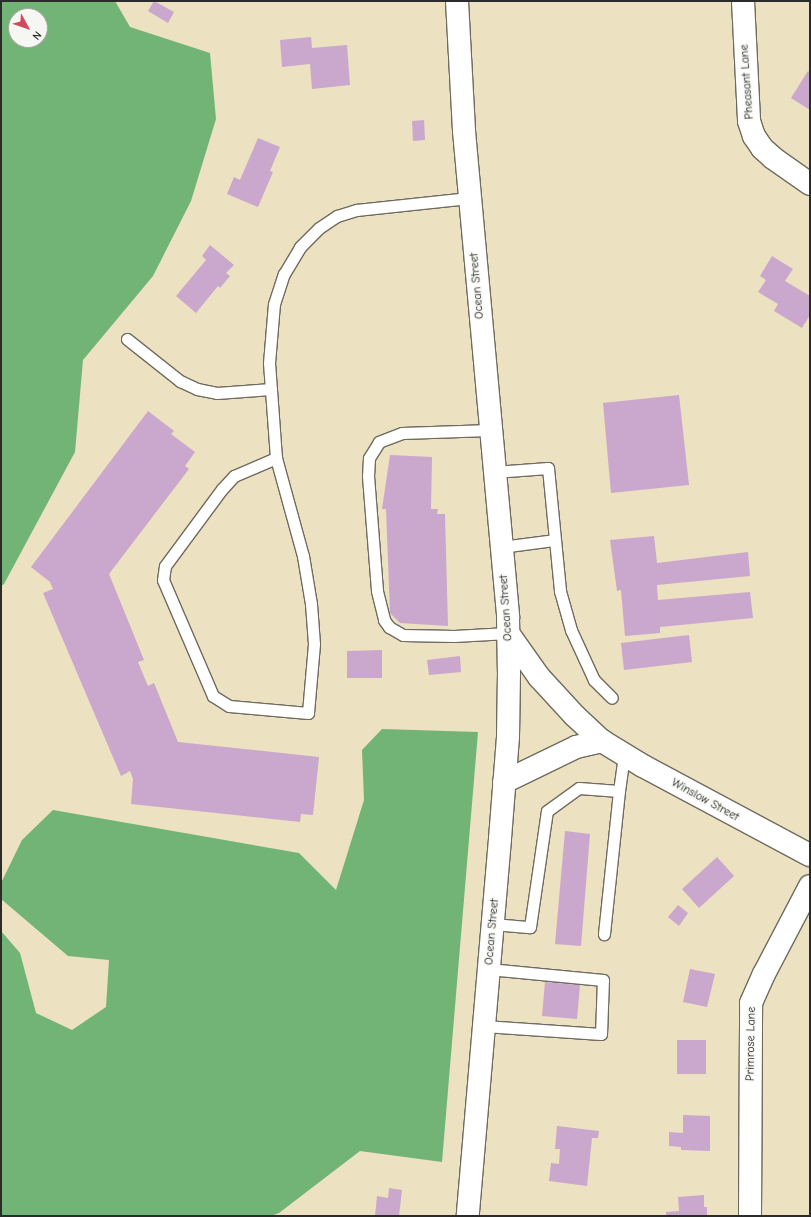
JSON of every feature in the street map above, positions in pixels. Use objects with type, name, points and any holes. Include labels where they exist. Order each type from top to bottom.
[{"type":"main road","name":"Ocean Street","points":[[457,1],[464,131],[501,546],[510,673],[504,782],[468,1216]]},
{"type":"main road","name":"Pheasant Lane","points":[[743,1],[749,121],[754,136],[762,148],[773,158],[810,184]]},
{"type":"main road","name":"Winslow Street","points":[[508,633],[539,677],[574,716],[602,741],[624,755],[762,831],[810,855]]},
{"type":"main road","points":[[504,782],[576,746],[602,741]]},
{"type":"main road","name":"Primrose Lane","points":[[750,1216],[751,1003],[764,974],[810,886]]},
{"type":"lane","points":[[276,458],[234,476],[222,489],[165,566],[163,580],[214,696],[229,706],[308,713],[314,644],[303,556],[276,458],[269,363],[274,304],[284,274],[300,247],[319,228],[337,216],[357,210],[470,198]]},
{"type":"lane","points":[[127,339],[180,381],[197,389],[217,393],[271,389]]},
{"type":"lane","points":[[490,430],[402,433],[379,442],[369,458],[368,476],[377,591],[384,620],[389,627],[403,635],[454,636],[508,633]]},
{"type":"lane","points":[[494,472],[548,468],[560,591],[571,630],[594,680],[612,698]]},
{"type":"lane","points":[[501,546],[554,540]]},
{"type":"lane","points":[[604,934],[624,755]]},
{"type":"lane","points":[[493,924],[530,927],[547,810],[579,788],[619,791]]},
{"type":"lane","points":[[484,1026],[601,1034],[603,980],[489,969]]},
{"type":"green space","points":[[1,1],[115,1],[130,27],[210,53],[216,119],[191,201],[153,276],[83,360],[75,452],[4,584],[1,586]]},
{"type":"green space","points":[[382,729],[478,732],[442,1162],[360,1151],[279,1213],[271,1216],[1,1216],[1,931],[20,953],[36,1013],[72,1030],[106,1007],[109,960],[68,956],[1,899],[1,883],[22,840],[53,810],[299,853],[336,890],[364,800],[362,750]]},
{"type":"building","points":[[154,1],[174,12],[168,23],[148,11]]},
{"type":"building","points":[[311,37],[312,48],[347,45],[350,85],[312,89],[310,64],[282,67],[280,40]]},
{"type":"building","points":[[808,71],[810,73],[810,110],[791,98]]},
{"type":"building","points":[[424,120],[425,140],[413,141],[412,121]]},
{"type":"building","points":[[258,138],[280,147],[270,171],[273,172],[258,207],[227,194],[234,177],[240,180]]},
{"type":"building","points":[[210,245],[234,265],[226,273],[230,276],[220,288],[218,286],[196,313],[176,296],[206,260],[202,256]]},
{"type":"building","points":[[772,256],[793,269],[785,281],[810,296],[810,315],[802,328],[774,311],[778,304],[758,292],[766,280],[760,276]]},
{"type":"building","points":[[679,395],[689,485],[611,493],[603,403]]},
{"type":"building","points":[[148,411],[174,431],[171,434],[195,452],[185,466],[189,469],[109,574],[144,660],[138,662],[148,686],[154,683],[178,742],[319,757],[313,815],[301,814],[300,822],[131,804],[133,779],[130,771],[121,776],[43,593],[53,589],[50,582],[31,567]]},
{"type":"building","points":[[390,455],[432,457],[431,509],[438,509],[437,514],[445,514],[448,626],[400,623],[390,613],[386,509],[382,509]]},
{"type":"building","points":[[654,536],[657,563],[748,552],[750,576],[657,585],[658,600],[750,592],[753,618],[660,627],[660,633],[625,636],[621,590],[617,591],[610,540]]},
{"type":"building","points":[[689,635],[692,662],[624,670],[621,643]]},
{"type":"building","points":[[382,650],[382,678],[347,678],[347,651]]},
{"type":"building","points":[[460,656],[461,672],[429,675],[427,660]]},
{"type":"building","points":[[565,831],[590,834],[581,946],[555,944]]},
{"type":"building","points":[[717,857],[734,876],[699,908],[682,889]]},
{"type":"building","points":[[678,905],[688,913],[679,926],[668,917]]},
{"type":"building","points":[[690,969],[715,974],[707,1007],[683,1002]]},
{"type":"building","points":[[545,982],[580,985],[577,1019],[542,1016]]},
{"type":"building","points":[[677,1040],[706,1040],[706,1074],[677,1074]]},
{"type":"building","points":[[683,1115],[710,1116],[710,1151],[681,1150],[681,1147],[669,1146],[669,1132],[683,1133]]},
{"type":"building","points":[[557,1126],[599,1131],[598,1138],[592,1138],[587,1186],[549,1181],[551,1163],[559,1164],[560,1149],[555,1149]]},
{"type":"building","points":[[389,1188],[402,1190],[399,1216],[375,1216],[377,1196],[388,1198]]},
{"type":"building","points":[[704,1195],[704,1207],[707,1207],[707,1216],[666,1216],[666,1212],[679,1211],[678,1197]]}]
